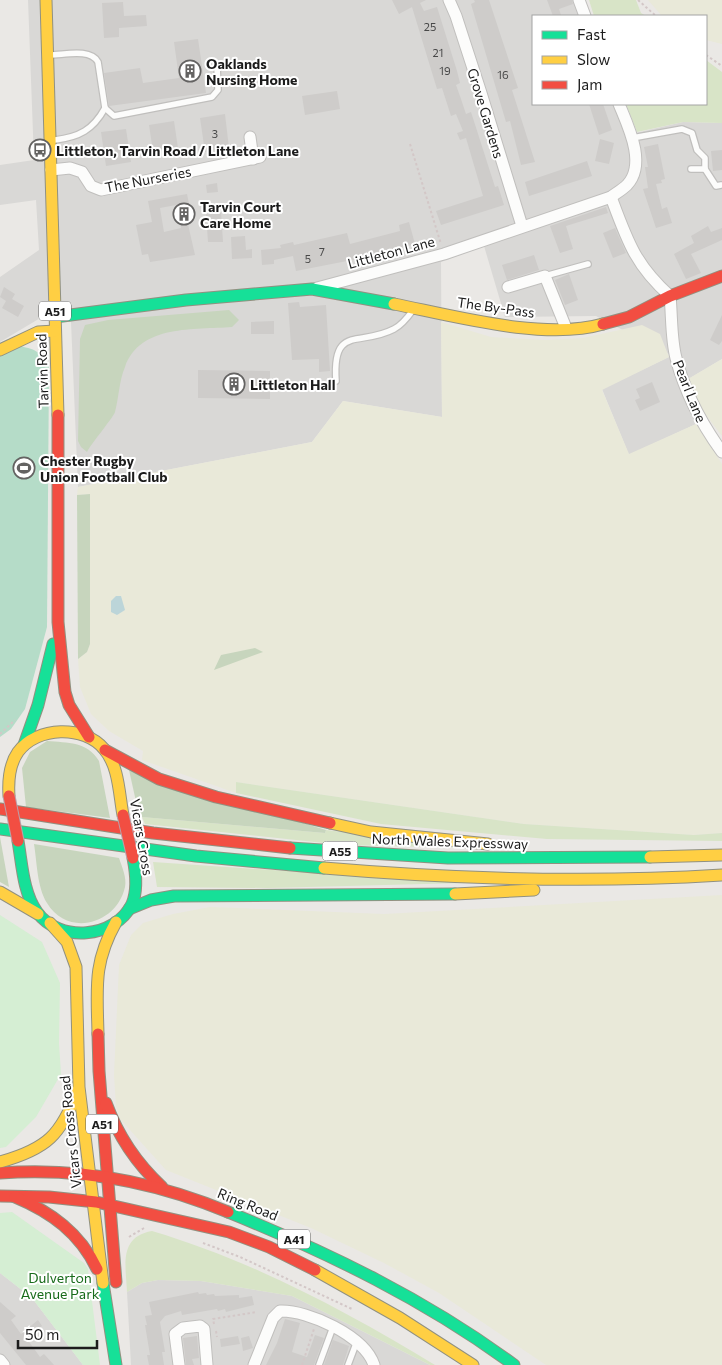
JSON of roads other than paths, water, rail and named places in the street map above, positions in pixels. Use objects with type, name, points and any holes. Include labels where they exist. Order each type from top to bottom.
[{"type":"main road","name":"Tarvin Road","points":[[46,0],[60,472],[58,622]]},
{"type":"main road","name":"The By-Pass","points":[[312,289],[525,329],[591,328],[628,316],[670,296],[722,276]]},
{"type":"main road","name":"Littleton Lane","points":[[55,317],[186,300],[312,289]]},
{"type":"main road","points":[[0,350],[38,332],[55,331]]},
{"type":"main road","name":"A51","points":[[58,622],[65,692],[69,706],[89,737]]},
{"type":"main road","name":"A51","points":[[38,914],[30,895],[18,841],[9,796],[8,779],[43,690],[58,622]]},
{"type":"main road","name":"Vicars Cross","points":[[0,758],[54,733],[76,733],[89,737],[105,750],[115,774],[133,858],[136,888],[129,909],[116,922],[101,930],[81,934],[62,930],[0,892]]},
{"type":"main road","points":[[105,750],[160,779],[216,798],[371,832],[463,843],[499,844]]},
{"type":"main road","name":"North Wales Expressway","points":[[0,809],[169,836],[409,857],[530,859],[722,855]]},
{"type":"main road","name":"A55","points":[[0,829],[152,852],[296,868],[450,876],[664,879],[722,875]]},
{"type":"main road","points":[[528,846],[614,849],[682,856]]},
{"type":"main road","points":[[129,909],[152,900],[174,896],[468,894],[664,879]]},
{"type":"main road","name":"Vicars Cross Road","points":[[116,922],[104,943],[97,974],[98,1071],[114,1248],[116,1297],[114,1344],[116,1365]]},
{"type":"main road","name":"Vicars Cross Road","points":[[50,923],[67,942],[76,967],[79,1087],[89,1176],[84,1191],[106,1312],[114,1344]]},
{"type":"main road","points":[[98,1071],[108,1109],[122,1138],[140,1165],[165,1189]]},
{"type":"main road","points":[[0,1162],[32,1154],[48,1144],[66,1119],[79,1087]]},
{"type":"main road","name":"Ring Road","points":[[0,1173],[49,1172],[89,1176],[107,1182],[136,1181],[165,1189],[265,1226],[363,1272],[425,1307],[514,1365]]},
{"type":"main road","points":[[0,1180],[84,1191],[109,1203]]},
{"type":"main road","points":[[107,1182],[148,1198]]},
{"type":"main road","points":[[5,1195],[50,1196],[84,1191]]},
{"type":"main road","points":[[5,1195],[36,1206],[82,1244],[94,1260],[102,1284]]},
{"type":"main road","name":"A41","points":[[109,1203],[236,1234],[292,1258],[406,1320],[473,1365]]},
{"type":"main road","points":[[188,1211],[236,1234]]},
{"type":"main road","points":[[114,1248],[120,1232],[146,1216],[159,1214]]},
{"type":"street","name":"Grove Gardens","points":[[448,0],[473,67],[522,226]]},
{"type":"street","points":[[579,0],[585,15]]},
{"type":"street","points":[[619,105],[632,138],[634,166],[628,184],[611,197],[631,250],[651,280],[670,296]]},
{"type":"street","name":"The Nurseries","points":[[51,170],[70,168],[82,172],[91,186],[102,190],[257,158],[250,137]]},
{"type":"street","name":"Littleton Lane","points":[[312,289],[444,254],[611,197]]},
{"type":"street","points":[[508,287],[545,276],[566,328]]},
{"type":"street","name":"Pearl Lane","points":[[670,296],[675,357],[701,423],[722,452]]},
{"type":"street","points":[[254,1365],[273,1318],[280,1311],[289,1311],[333,1327],[357,1341],[371,1355],[374,1365]]},
{"type":"street","points":[[179,1365],[175,1334],[183,1328],[200,1326],[204,1329],[207,1365]]},
{"type":"street","points":[[0,1360],[4,1365]]},
{"type":"lane","points":[[48,55],[88,54],[94,56],[98,62],[105,108],[109,114],[116,116],[212,97],[218,90],[217,64]]},
{"type":"lane","points":[[50,140],[80,134],[96,124],[105,108]]},
{"type":"lane","points":[[632,138],[682,128],[692,133],[697,150],[705,158],[705,169],[716,186],[721,185]]},
{"type":"lane","points":[[691,169],[705,169]]},
{"type":"lane","points":[[545,276],[588,264]]},
{"type":"lane","points":[[336,381],[335,365],[341,346],[348,340],[394,329],[414,309]]},
{"type":"lane","points":[[319,1365],[333,1327]]},
{"type":"lane","points":[[348,1365],[357,1341]]},
{"type":"water","points":[[116,596],[121,596],[125,610],[117,615],[111,612],[111,601]]},
{"type":"place","name":"Oaklands Nursing Home","points":[[190,71]]},
{"type":"place","name":"Littleton, Tarvin Road / Littleton Lane","points":[[40,150]]},
{"type":"place","name":"Tarvin Court Care Home","points":[[184,214]]},
{"type":"place","name":"Littleton Hall","points":[[234,384]]},
{"type":"place","name":"Chester Rugby Union Football Club","points":[[24,468]]},
{"type":"park label","name":"Dulverton Avenue Park","points":[[60,1286]]}]
